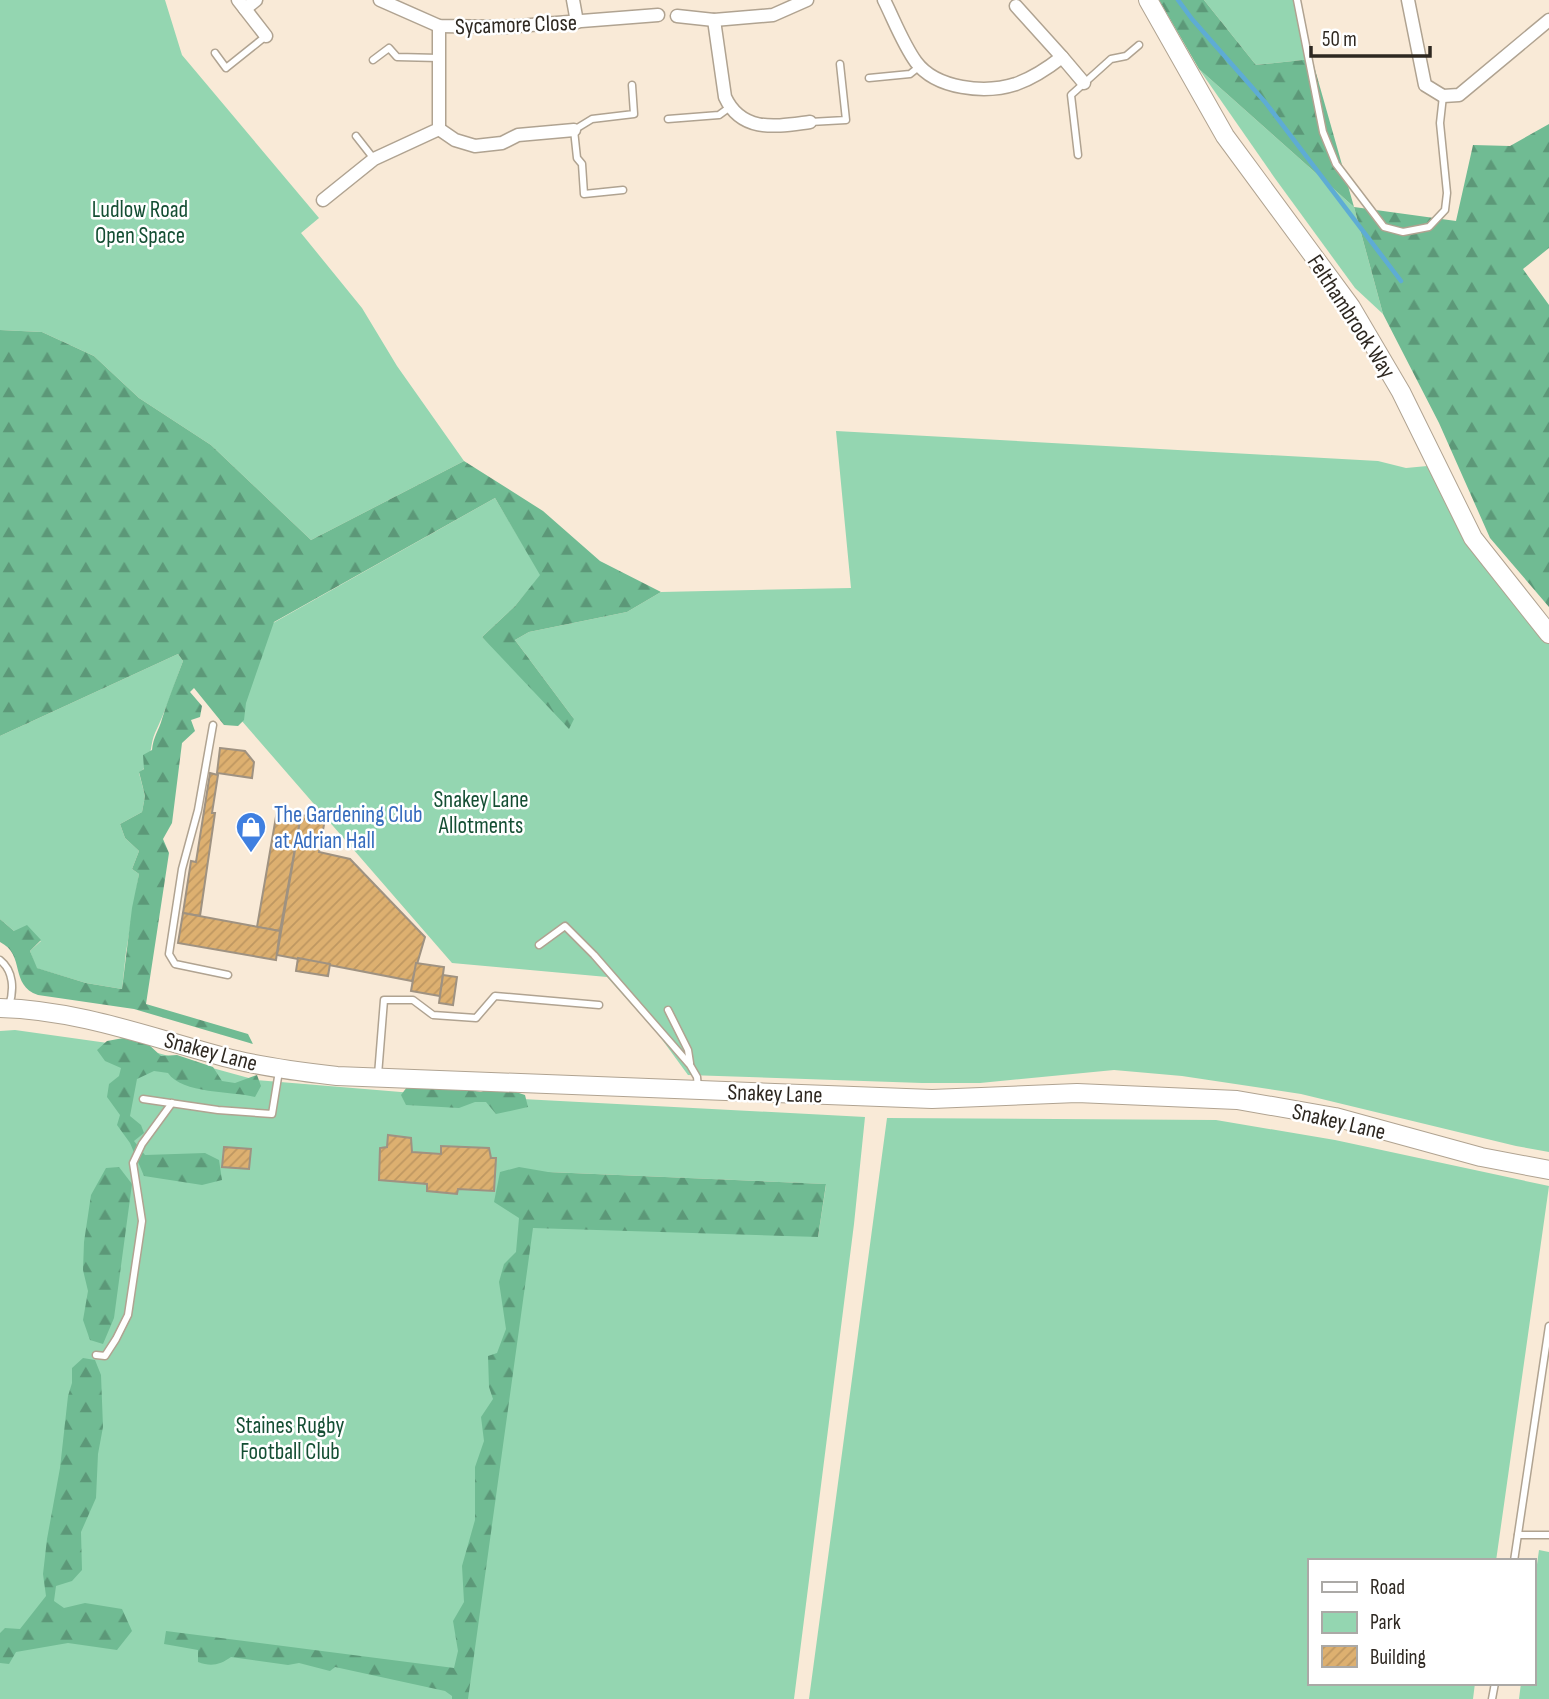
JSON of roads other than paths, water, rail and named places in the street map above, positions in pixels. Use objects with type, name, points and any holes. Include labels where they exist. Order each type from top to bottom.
[{"type":"street","points":[[256,0],[241,4],[266,36]]},
{"type":"street","name":"Sycamore Close","points":[[380,0],[439,26],[505,27],[658,15]]},
{"type":"street","points":[[573,0],[577,22]]},
{"type":"street","points":[[677,16],[714,20],[773,15],[807,0]]},
{"type":"street","points":[[884,0],[920,66],[932,78],[953,87],[1014,85],[1040,73],[1062,57]]},
{"type":"street","name":"Felthambrook Way","points":[[1148,0],[1225,136],[1351,307],[1401,392],[1474,538],[1549,634]]},
{"type":"street","points":[[1408,0],[1425,85],[1443,96],[1459,95],[1549,20]]},
{"type":"street","points":[[1013,3],[1084,83]]},
{"type":"street","points":[[714,20],[725,97],[730,107],[746,120],[769,127],[810,122]]},
{"type":"street","points":[[439,26],[439,129]]},
{"type":"street","points":[[439,129],[455,140],[475,146],[502,144],[518,135],[574,130]]},
{"type":"street","points":[[323,200],[374,159],[439,129]]},
{"type":"street","name":"Snakey Lane","points":[[4,1008],[73,1015],[139,1031],[236,1060],[279,1069],[337,1076],[932,1099],[1077,1093],[1237,1100],[1335,1117],[1481,1157],[1549,1170]]},
{"type":"lane","points":[[1297,0],[1323,132],[1336,164],[1384,227],[1404,232],[1429,227],[1444,210],[1447,193],[1440,123],[1443,96]]},
{"type":"lane","points":[[215,53],[226,68],[266,36]]},
{"type":"lane","points":[[1078,155],[1071,95],[1111,59],[1126,56],[1139,45]]},
{"type":"lane","points":[[373,60],[389,48],[397,57],[439,58]]},
{"type":"lane","points":[[810,122],[846,120],[840,64]]},
{"type":"lane","points":[[869,78],[910,74],[920,66]]},
{"type":"lane","points":[[623,190],[584,194],[582,164],[577,158],[574,130],[592,119],[634,114],[632,85]]},
{"type":"lane","points":[[668,119],[719,115],[730,107]]},
{"type":"lane","points":[[356,136],[374,159]]},
{"type":"lane","points":[[213,725],[198,810],[182,869],[169,954],[175,964],[228,975]]},
{"type":"lane","points":[[539,945],[565,926],[594,955],[690,1065],[698,1090]]},
{"type":"lane","points":[[0,960],[6,965],[12,979],[13,993],[4,1008]]},
{"type":"lane","points":[[378,1077],[384,1000],[413,1000],[433,1015],[476,1018],[495,996],[599,1005]]},
{"type":"lane","points":[[668,1010],[688,1050],[690,1065]]},
{"type":"lane","points":[[143,1099],[218,1110],[272,1114],[279,1069]]},
{"type":"lane","points":[[96,1355],[105,1356],[128,1315],[142,1221],[133,1163],[142,1144],[172,1103]]},
{"type":"lane","points":[[1514,1559],[1549,1326]]},
{"type":"lane","points":[[1518,1535],[1549,1535]]},
{"type":"waterway","points":[[1178,0],[1265,102],[1401,281]]},
{"type":"place","name":"The Gardening Club at Adrian Hall","points":[[251,854]]},
{"type":"park label","name":"Ludlow Road Open Space","points":[[140,222]]},
{"type":"park label","name":"Snakey Lane Allotments","points":[[481,812]]},
{"type":"park label","name":"Staines Rugby Football Club","points":[[290,1438]]}]
